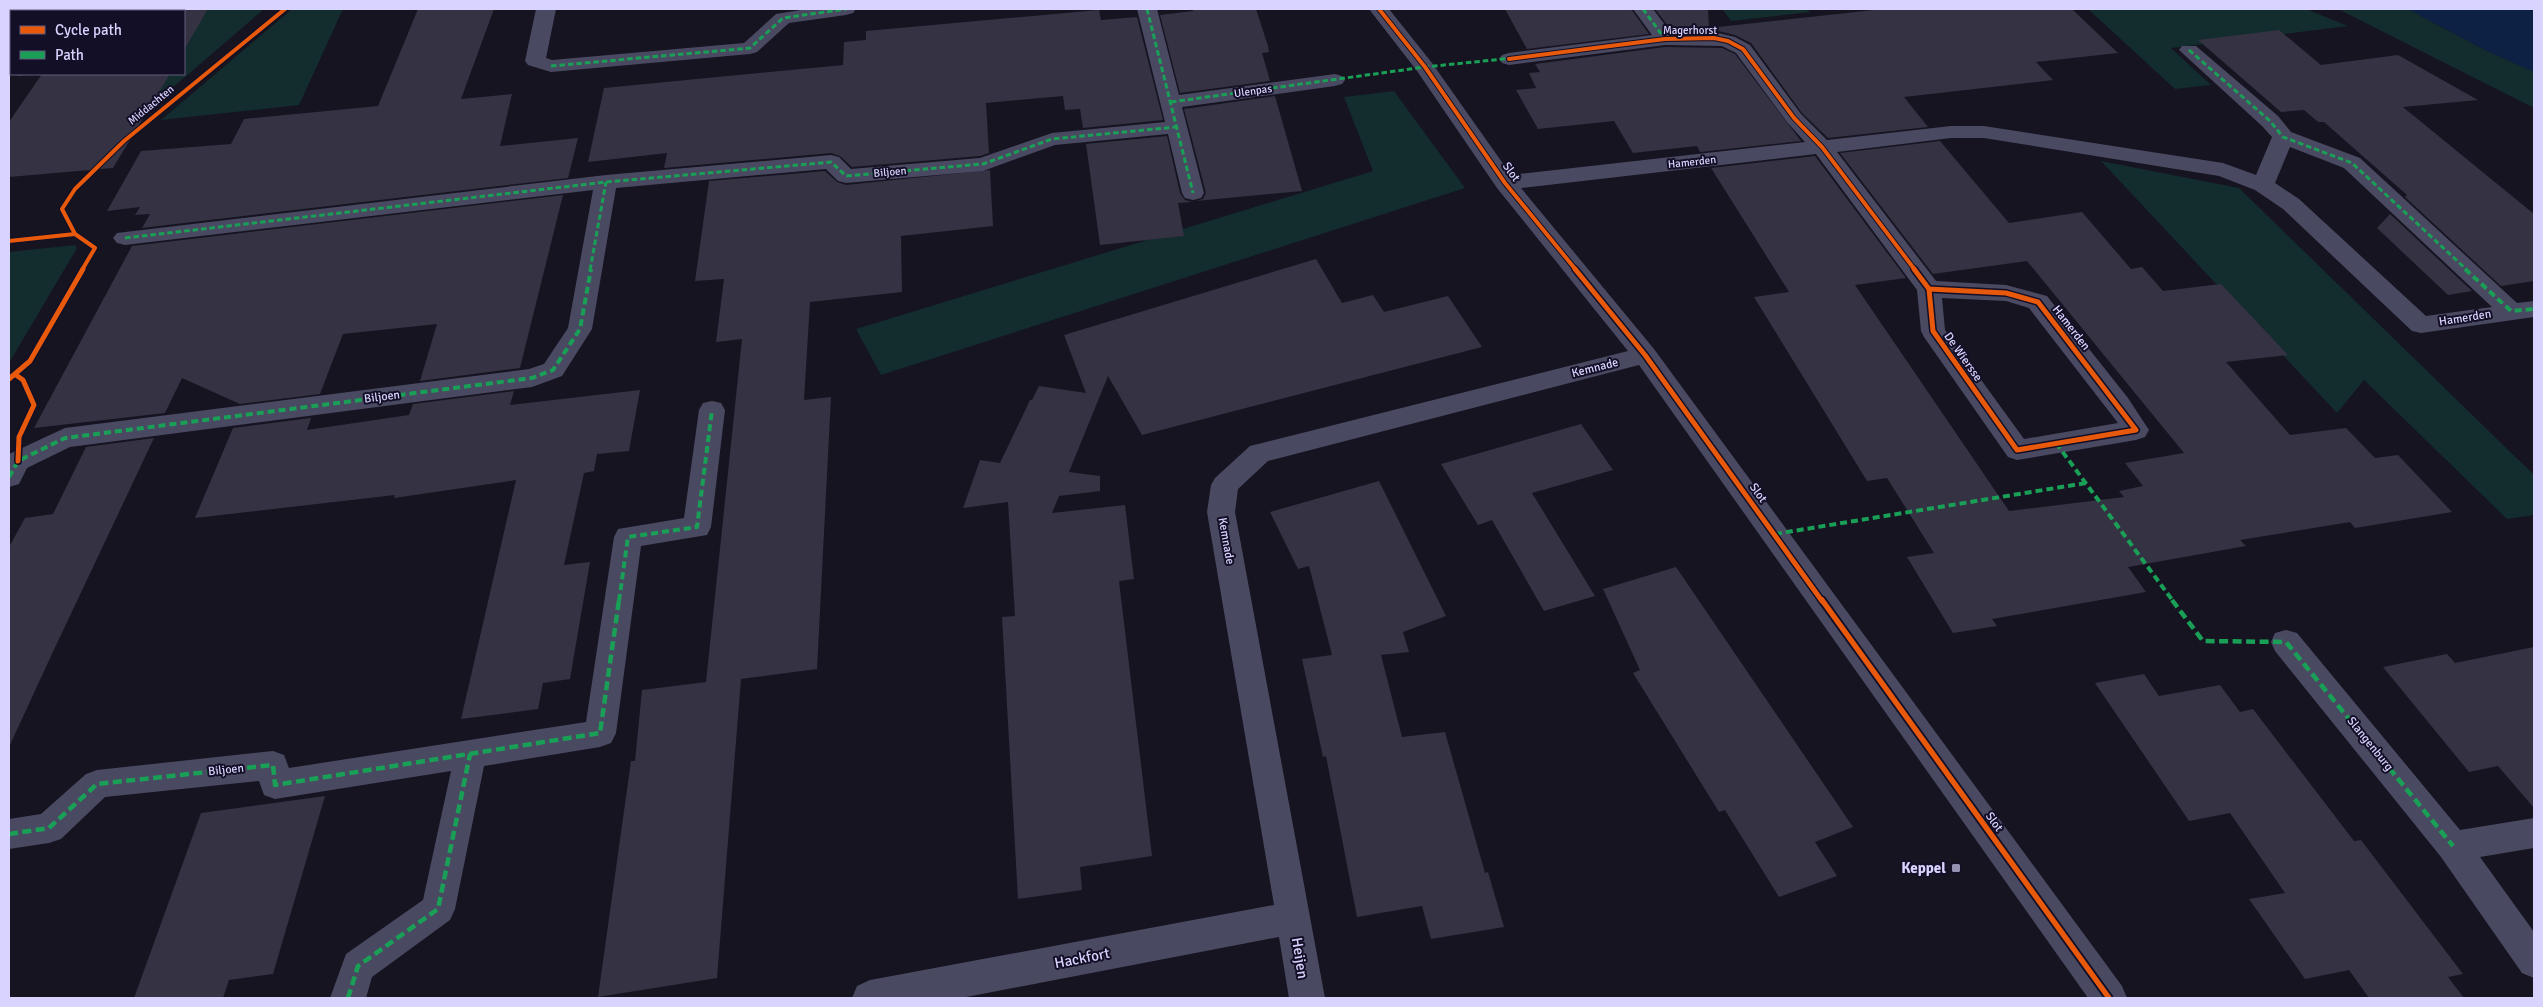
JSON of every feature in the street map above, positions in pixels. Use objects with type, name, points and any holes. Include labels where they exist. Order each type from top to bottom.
[{"type":"street","points":[[546,9],[536,61],[551,66],[750,48],[783,18],[846,9]]},
{"type":"street","points":[[1147,9],[1193,193]]},
{"type":"street","name":"Slot","points":[[1379,9],[1425,68],[1505,183],[1646,355],[2109,998]]},
{"type":"street","name":"Magerhorst","points":[[1644,9],[1665,38]]},
{"type":"street","name":"Magerhorst","points":[[1509,59],[1665,38],[1714,38],[1728,41],[1743,49],[1794,118],[1822,147]]},
{"type":"street","points":[[2189,50],[2270,120],[2283,137],[2263,185]]},
{"type":"street","name":"Ulenpas","points":[[1171,102],[1335,80]]},
{"type":"street","name":"Biljoen","points":[[125,238],[606,182],[831,162],[846,176],[983,164],[1052,139],[1176,127]]},
{"type":"street","name":"Hamerden","points":[[1505,183],[1951,132],[1984,132],[2223,170],[2263,185],[2291,204],[2421,325],[2522,310]]},
{"type":"street","name":"Hamerden","points":[[2283,137],[2352,163],[2522,310]]},
{"type":"street","points":[[1822,147],[1929,288]]},
{"type":"street","name":"Biljoen","points":[[9,477],[18,461],[65,438],[532,378],[553,370],[580,329],[606,182]]},
{"type":"street","name":"Hamerden","points":[[1929,288],[2006,293],[2038,302],[2119,405]]},
{"type":"street","name":"De Wiersse","points":[[1929,288],[1933,331],[2016,450],[2136,430],[2119,405]]},
{"type":"street","name":"Kemnade","points":[[1294,918],[1221,512],[1225,485],[1259,453],[1646,355]]},
{"type":"street","name":"Biljoen","points":[[9,834],[49,828],[97,784],[273,765],[275,785],[600,733],[628,537],[697,527],[712,410]]},
{"type":"street","name":"Slangenburg","points":[[2286,642],[2453,846],[2534,961]]},
{"type":"street","points":[[348,998],[358,966],[438,909],[470,754]]},
{"type":"street","points":[[2453,846],[2534,833]]},
{"type":"street","name":"Hackfort","points":[[870,998],[1294,918]]},
{"type":"street","name":"Heijen","points":[[1294,918],[1306,998]]},
{"type":"green space","points":[[208,9],[264,9],[135,120],[165,75],[185,75],[185,44]]},
{"type":"green space","points":[[292,9],[343,9],[299,105],[161,120]]},
{"type":"green space","points":[[1722,9],[1807,9],[1810,12],[1731,21]]},
{"type":"green space","points":[[2088,9],[2306,9],[2348,26],[2171,48],[2211,85],[2175,89]]},
{"type":"green space","points":[[2338,9],[2408,9],[2485,50],[2534,71],[2534,108]]},
{"type":"green space","points":[[1394,91],[1465,188],[881,375],[856,329],[1373,171],[1344,97]]},
{"type":"green space","points":[[2101,161],[2239,188],[2534,475],[2534,515],[2507,519],[2364,380],[2337,413]]},
{"type":"green space","points":[[75,245],[77,248],[9,363],[9,252]]},
{"type":"water","points":[[2408,9],[2534,9],[2534,72],[2485,50]]},
{"type":"building","points":[[208,9],[185,48],[185,10],[87,10]]},
{"type":"building","points":[[418,9],[494,9],[461,99],[512,94],[500,146],[578,138],[568,178],[142,228],[150,214],[135,215],[140,207],[107,211],[141,151],[231,144],[244,119],[378,106]]},
{"type":"building","points":[[1193,9],[1256,9],[1268,46],[1269,52],[1262,53],[1270,81],[1180,93],[1160,15],[1193,11]]},
{"type":"building","points":[[1505,9],[1631,9],[1649,34],[1527,49]]},
{"type":"building","points":[[1655,9],[1708,9],[1709,28],[1883,9],[2072,9],[2118,53],[2036,62],[2053,80],[1904,97],[1928,127],[1828,138],[1802,113],[1751,43],[1735,35],[1714,30],[1672,31]]},
{"type":"building","points":[[1099,10],[1101,20],[1137,17],[1163,120],[1083,128],[1080,109],[1065,110],[1063,96],[986,103],[989,153],[980,156],[852,167],[840,156],[831,153],[664,168],[667,153],[588,162],[604,88],[843,65],[844,42],[866,40],[866,31]]},
{"type":"building","points":[[2279,30],[2321,65],[2398,55],[2478,100],[2403,107],[2534,214],[2534,281],[2501,286],[2405,197],[2407,195],[2324,122],[2318,122],[2304,110],[2281,112],[2198,40]]},
{"type":"building","points":[[1665,47],[1722,48],[1735,54],[1801,141],[1700,152],[1697,146],[1633,153],[1614,121],[1538,129],[1516,90],[1536,88],[1529,73],[1540,72],[1535,64]]},
{"type":"building","points":[[41,75],[169,75],[113,168],[9,177],[9,122]]},
{"type":"building","points":[[1275,96],[1302,191],[1196,201],[1203,199],[1206,193],[1184,109]]},
{"type":"building","points":[[1167,136],[1180,193],[1185,200],[1192,202],[1178,203],[1184,236],[1100,245],[1086,144]]},
{"type":"building","points":[[1940,141],[2009,223],[2082,212],[2131,269],[2142,267],[2163,291],[2221,284],[2288,355],[2226,362],[2290,435],[2346,428],[2375,458],[2398,455],[2452,512],[2355,528],[2350,522],[2240,540],[2246,546],[2128,567],[2146,592],[1992,619],[1997,626],[1953,633],[1907,557],[1934,553],[1887,478],[1867,481],[1754,297],[1789,292],[1711,168],[1815,156],[1906,278],[1855,285],[2009,511],[2124,497],[2119,491],[2143,486],[2125,463],[2184,453],[2027,261],[1933,274],[1840,153]]},
{"type":"building","points":[[990,170],[993,226],[901,236],[902,292],[810,302],[804,400],[831,397],[817,669],[741,679],[717,978],[598,997],[631,761],[635,761],[642,690],[706,682],[742,339],[716,342],[724,279],[695,281],[709,181],[825,171],[837,182],[846,185]]},
{"type":"building","points":[[563,195],[520,368],[420,381],[437,324],[343,334],[320,394],[240,404],[182,378],[165,413],[34,428],[132,246]]},
{"type":"building","points":[[2390,214],[2472,291],[2448,295],[2377,228]]},
{"type":"building","points":[[1316,259],[1342,303],[1373,295],[1384,312],[1448,296],[1482,347],[1142,435],[1108,376],[1069,472],[1100,476],[1100,491],[1059,496],[1052,513],[1125,505],[1134,579],[1119,581],[1152,856],[1080,867],[1082,890],[1018,899],[1002,617],[1015,616],[1008,502],[963,508],[980,460],[1000,463],[1030,400],[1032,400],[1039,386],[1086,393],[1064,335]]},
{"type":"building","points":[[640,390],[629,451],[597,454],[594,471],[584,473],[564,565],[590,562],[570,679],[543,683],[538,709],[461,719],[516,480],[394,498],[395,495],[195,518],[233,428],[311,418],[307,430],[409,415],[413,404],[514,391],[510,405]]},
{"type":"building","points":[[1581,424],[1613,470],[1532,493],[1595,596],[1544,611],[1492,520],[1478,525],[1441,464]]},
{"type":"building","points":[[154,438],[9,747],[9,547],[25,518],[53,514],[86,447]]},
{"type":"building","points":[[1379,481],[1446,616],[1403,632],[1409,652],[1381,655],[1402,737],[1445,732],[1485,873],[1488,872],[1504,927],[1431,939],[1422,906],[1357,917],[1326,756],[1323,757],[1302,659],[1332,655],[1309,566],[1298,569],[1270,512]]},
{"type":"building","points":[[1676,567],[1853,827],[1815,842],[1837,876],[1779,897],[1725,810],[1719,812],[1633,673],[1640,670],[1603,589]]},
{"type":"building","points":[[2534,647],[2534,808],[2498,766],[2469,772],[2383,667],[2447,654],[2455,663]]},
{"type":"building","points":[[2144,674],[2159,696],[2220,685],[2240,712],[2253,709],[2354,841],[2361,840],[2463,974],[2448,977],[2464,998],[2369,998],[2349,970],[2305,979],[2249,899],[2285,893],[2230,813],[2189,821],[2095,683]]},
{"type":"building","points":[[325,796],[273,974],[229,980],[223,998],[134,998],[201,813]]},
{"type":"marked path","points":[[551,66],[750,48],[783,18],[846,9]]},
{"type":"marked path","points":[[1147,9],[1193,193]]},
{"type":"marked path","points":[[1643,9],[1665,39]]},
{"type":"marked path","points":[[2189,50],[2270,121],[2283,137],[2352,163],[2511,311],[2534,309]]},
{"type":"marked path","points":[[1171,102],[1425,67],[1513,58]]},
{"type":"marked path","points":[[125,238],[606,182],[831,162],[846,176],[983,164],[1052,139],[1176,127]]},
{"type":"marked path","points":[[9,477],[18,461],[65,438],[532,378],[553,370],[580,329],[606,182]]},
{"type":"marked path","points":[[9,834],[49,828],[97,784],[273,765],[275,785],[600,733],[628,537],[697,527],[712,410]]},
{"type":"marked path","points":[[2056,443],[2203,641],[2286,642],[2453,846]]},
{"type":"marked path","points":[[1775,534],[2086,483]]},
{"type":"marked path","points":[[348,998],[358,966],[438,909],[470,754]]},
{"type":"cycle path","name":"Middachten","points":[[9,379],[16,375],[30,361],[95,248],[75,234],[62,209],[75,189],[124,141],[285,9]]},
{"type":"cycle path","points":[[1379,9],[1425,67],[1505,183],[1645,355],[2109,998]]},
{"type":"cycle path","points":[[1509,59],[1665,39],[1714,38],[1728,41],[1743,49],[1794,118],[1822,147],[1929,289],[1933,331],[2017,450],[2136,430],[2119,405],[2038,302],[2006,293],[1929,289]]},
{"type":"cycle path","points":[[9,241],[75,234]]},
{"type":"cycle path","points":[[16,375],[23,380],[34,405],[19,437],[18,461]]},
{"type":"place","name":"Keppel","points":[[1956,868]]}]
